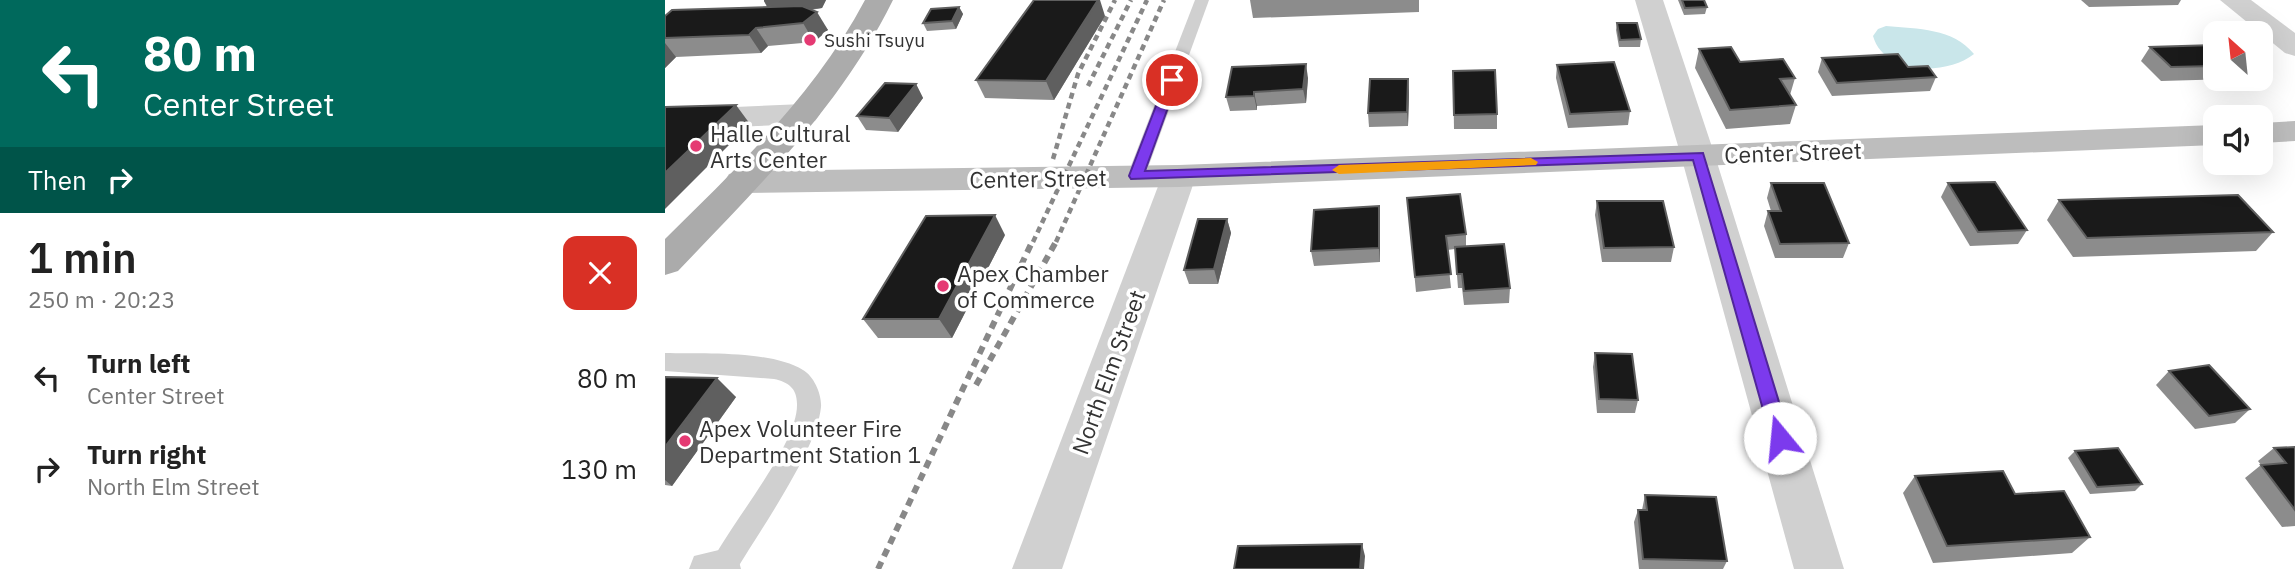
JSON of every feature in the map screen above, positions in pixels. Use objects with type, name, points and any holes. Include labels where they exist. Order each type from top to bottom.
[{"type":"main road","points":[[665,262],[804,114],[836,76],[865,32],[879,0]]},
{"type":"main road","points":[[2273,132],[2295,131]]},
{"type":"main road","name":"Center Street","points":[[741,182],[1179,176],[2203,135]]},
{"type":"street","points":[[1649,0],[1698,156],[1819,569]]},
{"type":"street","points":[[2234,0],[2295,47]]},
{"type":"street","points":[[665,120],[804,114]]},
{"type":"street","name":"North Elm Street","points":[[1037,569],[1179,176]]},
{"type":"lane","points":[[1136,176],[1202,0]]},
{"type":"lane","points":[[665,362],[736,365],[786,373],[797,376],[806,389],[809,408],[790,455],[717,568]]},
{"type":"water","points":[[1886,26],[1934,31],[1956,39],[1974,54],[1948,66],[1917,68],[1902,65],[1879,49],[1873,36],[1878,29]]},
{"type":"building","points":[[1034,0],[1098,0],[1046,81],[976,80]]},
{"type":"building","points":[[1682,0],[1704,0],[1707,7],[1685,8]]},
{"type":"building","points":[[802,6],[817,12],[803,23],[756,28],[749,35],[665,38],[665,16],[672,10]]},
{"type":"building","points":[[959,7],[952,21],[923,23],[931,9]]},
{"type":"building","points":[[1617,23],[1637,23],[1641,39],[1620,40]]},
{"type":"building","points":[[2203,45],[2203,66],[2171,67],[2150,47]]},
{"type":"building","points":[[1731,47],[1740,62],[1783,59],[1795,78],[1780,79],[1796,105],[1730,110],[1699,49]]},
{"type":"building","points":[[1898,54],[1908,67],[1928,66],[1936,77],[1837,83],[1822,58]]},
{"type":"building","points":[[1614,62],[1630,111],[1570,114],[1557,65]]},
{"type":"building","points":[[1306,64],[1303,89],[1226,97],[1232,67]]},
{"type":"building","points":[[1495,70],[1497,114],[1454,115],[1453,71]]},
{"type":"building","points":[[1370,79],[1408,79],[1407,112],[1368,113]]},
{"type":"building","points":[[885,83],[916,84],[889,118],[857,116]]},
{"type":"building","points":[[736,105],[665,173],[665,107]]},
{"type":"building","points":[[1995,182],[2027,230],[1978,232],[1948,183]]},
{"type":"building","points":[[1771,183],[1824,183],[1849,243],[1780,244],[1768,211],[1781,211]]},
{"type":"building","points":[[1460,194],[1466,234],[1446,236],[1451,274],[1415,277],[1407,198]]},
{"type":"building","points":[[2238,195],[2273,232],[2087,238],[2059,200]]},
{"type":"building","points":[[1597,201],[1663,201],[1674,247],[1604,248]]},
{"type":"building","points":[[1379,206],[1379,248],[1311,251],[1314,210]]},
{"type":"building","points":[[995,215],[939,319],[863,319],[926,216]]},
{"type":"building","points":[[1198,219],[1227,219],[1214,269],[1184,270]]},
{"type":"building","points":[[1504,244],[1510,288],[1464,291],[1462,274],[1457,274],[1455,247]]},
{"type":"building","points":[[1595,353],[1632,354],[1638,400],[1599,399]]},
{"type":"building","points":[[2209,365],[2250,409],[2209,416],[2169,371]]},
{"type":"building","points":[[665,377],[717,378],[665,447]]},
{"type":"building","points":[[2295,447],[2295,510],[2261,465],[2286,463],[2274,448]]},
{"type":"building","points":[[2118,448],[2142,484],[2097,487],[2075,451]]},
{"type":"building","points":[[2003,471],[2015,494],[2064,491],[2090,537],[1947,546],[1915,476]]},
{"type":"building","points":[[1645,495],[1716,497],[1727,561],[1643,559],[1638,510],[1647,510]]},
{"type":"building","points":[[1362,544],[1360,569],[1234,569],[1238,546]]},
{"type":"railway","points":[[1053,159],[1078,74],[1115,0]]},
{"type":"railway","points":[[1088,86],[1131,0]]},
{"type":"railway","points":[[1033,242],[1147,0]]},
{"type":"railway","points":[[1056,241],[1164,0]]},
{"type":"railway","points":[[878,569],[1033,240]]},
{"type":"railway","points":[[976,385],[1056,241]]},
{"type":"slow traffic","points":[[1339,170],[1531,162]]},
{"type":"place","name":"Sushi Tsuyu","points":[[810,40]]},
{"type":"place","name":"Halle Cultural Arts Center","points":[[696,146]]},
{"type":"place","name":"Apex Chamber of Commerce","points":[[943,286]]},
{"type":"place","name":"Apex Volunteer Fire Department Station 1","points":[[685,441]]},
{"type":"route","points":[[1172,80],[1136,176],[1698,156],[1780,438]]}]
